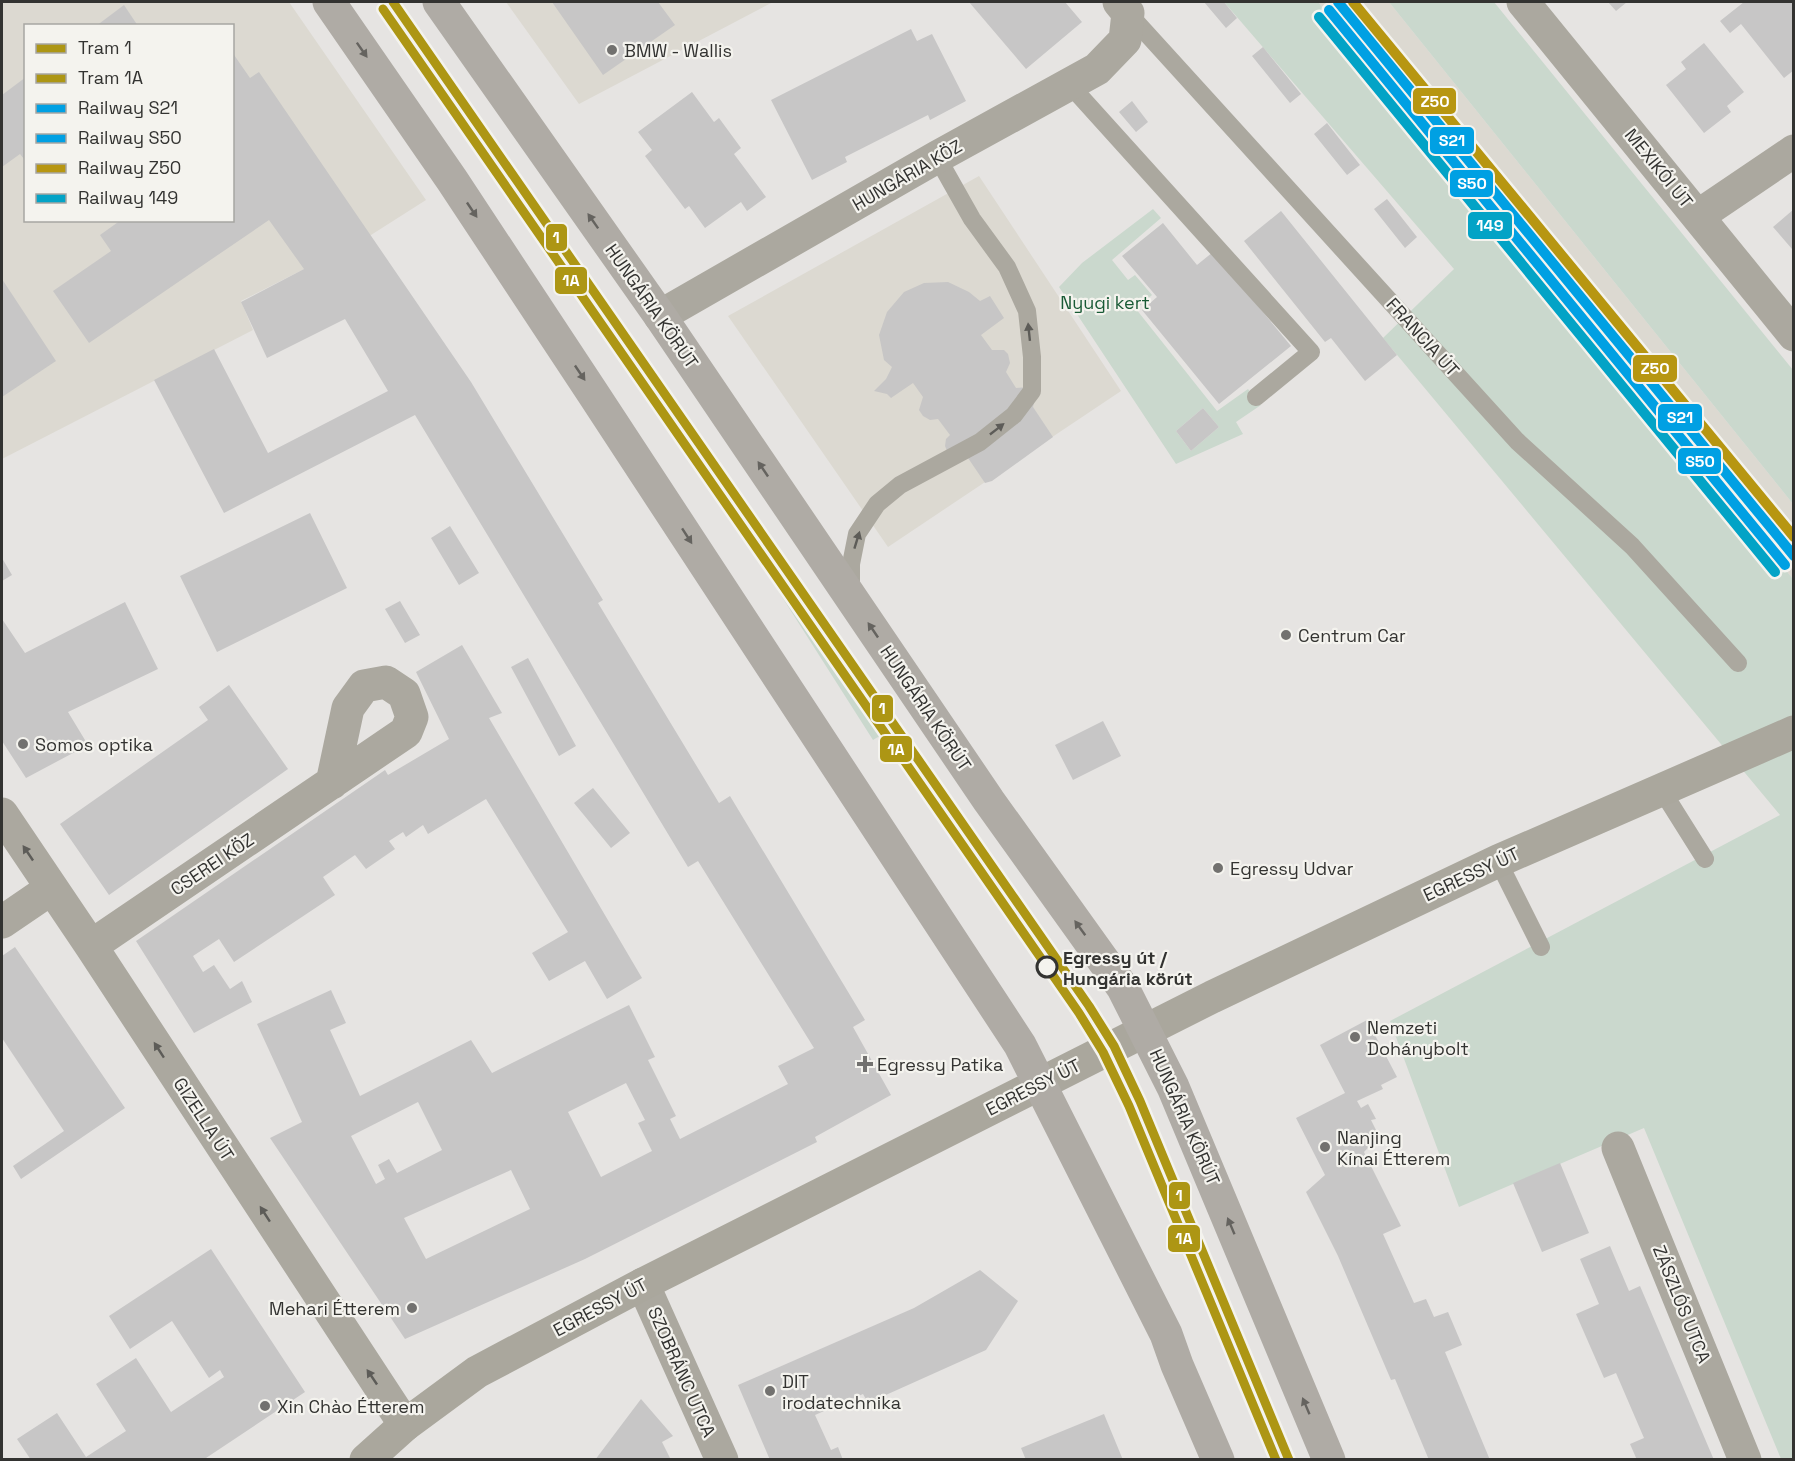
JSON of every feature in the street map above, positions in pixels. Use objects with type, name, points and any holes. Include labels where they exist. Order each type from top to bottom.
[{"type":"main road","points":[[329,2],[452,180],[580,372],[1020,1045],[1166,1334],[1218,1460]]},
{"type":"main road","name":"HUNGÁRIA KÖRÚT","points":[[439,2],[660,316],[989,801],[1123,988],[1173,1087],[1329,1460]]},
{"type":"street","name":"MEXIKÓI ÚT","points":[[1523,2],[1794,335]]},
{"type":"street","name":"HUNGÁRIA KÖZ","points":[[660,316],[938,157],[1098,69],[1125,40],[1123,8]]},
{"type":"street","points":[[1698,216],[1794,151]]},
{"type":"street","name":"EGRESSY ÚT","points":[[366,1460],[405,1425],[477,1371],[643,1284],[1146,1030],[1498,861],[1661,789],[1792,735]]},
{"type":"street","name":"CSEREI KÖZ","points":[[92,946],[332,783]]},
{"type":"street","name":"GIZELLA ÚT","points":[[2,814],[92,946],[405,1425]]},
{"type":"street","points":[[2,922],[52,888]]},
{"type":"street","name":"ZÁSZLÓS UTCA","points":[[1618,1148],[1745,1460]]},
{"type":"street","name":"SZOBRÁNC UTCA","points":[[643,1284],[722,1460]]},
{"type":"lane","name":"FRANCIA ÚT","points":[[1123,8],[1517,441],[1632,546],[1738,663]]},
{"type":"lane","points":[[1070,85],[1311,352],[1256,397]]},
{"type":"lane","points":[[851,597],[851,564],[857,534],[877,504],[900,485],[980,442],[1014,415],[1032,391],[1032,357],[1027,310],[1007,267],[972,219],[938,157]]},
{"type":"lane","points":[[1661,789],[1705,859]]},
{"type":"lane","points":[[1498,861],[1541,947]]},
{"type":"shaded area","points":[[2,2],[289,2],[426,200],[371,235],[241,301],[253,330],[2,459]]},
{"type":"shaded area","points":[[506,2],[773,2],[579,104]]},
{"type":"shaded area","points":[[1318,2],[1389,2],[1793,504],[1793,579]]},
{"type":"shaded area","points":[[979,176],[1121,391],[888,547],[728,316]]},
{"type":"green space","points":[[1224,2],[1318,2],[1793,579],[1793,1459],[1781,1459],[1644,1128],[1459,1207],[1390,1021],[1780,815],[1383,338],[1454,269]]},
{"type":"green space","points":[[1389,2],[1494,2],[1793,370],[1793,504]]},
{"type":"green space","name":"Nyugi kert","points":[[1153,209],[1161,218],[1112,260],[1128,280],[1135,275],[1152,295],[1136,309],[1217,411],[1248,389],[1261,405],[1236,422],[1243,434],[1176,464],[1059,287],[1082,263]],"holes":[[[1203,408],[1219,427],[1191,451],[1176,431]]]},
{"type":"green space","points":[[723,495],[728,497],[888,731],[873,740],[721,501]]},
{"type":"building","name":"BMW - Wallis","points":[[552,2],[658,2],[675,25],[603,75]]},
{"type":"building","points":[[969,2],[1065,2],[1082,22],[1026,69]]},
{"type":"building","points":[[1204,2],[1224,2],[1237,18],[1226,28]]},
{"type":"building","points":[[1608,2],[1627,2],[1616,11]]},
{"type":"building","points":[[1744,2],[1794,2],[1794,70],[1784,78],[1741,24],[1730,33],[1720,21]]},
{"type":"building","points":[[124,5],[137,24],[99,24]]},
{"type":"building","points":[[911,29],[917,41],[932,34],[966,101],[930,120],[928,115],[845,157],[847,162],[812,180],[771,100]]},
{"type":"building","points":[[1704,43],[1744,92],[1727,106],[1731,112],[1704,133],[1666,85],[1686,69],[1681,62]]},
{"type":"building","points":[[1263,47],[1301,94],[1290,103],[1252,56]]},
{"type":"building","points":[[234,55],[250,78],[259,72],[471,382],[603,600],[598,603],[719,803],[730,796],[865,1020],[853,1027],[891,1095],[815,1137],[817,1142],[585,1259],[405,1339],[270,1138],[302,1122],[257,1024],[331,990],[346,1023],[330,1030],[360,1096],[471,1040],[492,1073],[629,1005],[655,1057],[648,1060],[676,1116],[670,1119],[680,1139],[788,1084],[778,1066],[814,1048],[698,861],[688,867],[415,415],[224,513],[154,380],[214,349],[268,453],[388,391],[345,319],[267,358],[241,302],[304,269],[269,220],[89,343],[53,291],[111,251],[100,235],[118,222],[234,222]],"holes":[[[626,1083],[645,1120],[638,1123],[652,1151],[601,1177],[568,1112]],[[418,1102],[442,1150],[397,1173],[389,1159],[378,1165],[385,1179],[376,1184],[351,1136]],[[511,1170],[530,1209],[426,1259],[404,1218]]]},
{"type":"building","points":[[24,78],[24,159],[20,154],[2,167],[2,95]]},
{"type":"building","points":[[692,92],[714,122],[719,118],[741,148],[734,154],[766,197],[747,211],[741,202],[705,228],[689,206],[685,209],[645,156],[652,150],[638,132]]},
{"type":"building","points":[[1132,101],[1148,122],[1136,132],[1119,112]]},
{"type":"building","points":[[1327,123],[1360,165],[1347,175],[1314,134]]},
{"type":"building","points":[[1387,199],[1417,237],[1405,248],[1374,209]]},
{"type":"building","points":[[1794,209],[1794,248],[1792,249],[1773,227]]},
{"type":"building","points":[[1281,211],[1397,355],[1365,381],[1331,338],[1325,342],[1244,241]]},
{"type":"building","points":[[1163,223],[1197,265],[1213,252],[1291,346],[1219,404],[1142,310],[1157,297],[1122,256]]},
{"type":"building","points":[[2,279],[56,361],[2,397]]},
{"type":"building","points":[[948,282],[969,292],[980,301],[990,296],[1004,318],[981,335],[992,350],[1004,350],[1008,354],[1010,363],[1006,372],[1016,388],[1028,387],[1035,399],[1033,407],[1053,437],[992,481],[985,483],[966,455],[948,453],[945,446],[946,439],[950,435],[938,419],[930,420],[923,416],[919,410],[923,397],[913,383],[891,398],[887,394],[874,391],[886,379],[892,367],[884,360],[879,335],[887,312],[904,292],[924,283]]},
{"type":"building","points":[[1203,408],[1219,427],[1191,451],[1176,431]]},
{"type":"building","points":[[310,513],[347,588],[217,652],[180,576]]},
{"type":"building","points":[[450,526],[479,573],[459,585],[431,538]]},
{"type":"building","points":[[2,558],[12,575],[2,581]]},
{"type":"building","points":[[400,601],[420,635],[405,643],[385,609]]},
{"type":"building","points":[[125,602],[158,669],[68,712],[88,745],[26,778],[2,741],[2,619],[25,653]]},
{"type":"building","points":[[462,645],[502,713],[489,718],[642,978],[607,999],[585,961],[549,981],[532,953],[568,932],[486,799],[428,834],[423,825],[406,837],[403,832],[389,841],[395,849],[366,869],[355,855],[323,877],[335,895],[234,962],[219,939],[193,956],[203,972],[214,965],[230,989],[242,981],[252,1002],[194,1033],[136,941],[385,770],[388,775],[449,739],[416,672]]},
{"type":"building","points":[[528,658],[576,746],[559,756],[511,667]]},
{"type":"building","points":[[229,685],[288,769],[109,895],[60,824],[208,720],[199,707]]},
{"type":"building","points":[[1103,721],[1121,756],[1073,780],[1055,745]]},
{"type":"building","points":[[593,788],[630,833],[611,848],[574,803]]},
{"type":"building","points":[[15,947],[125,1108],[21,1179],[13,1166],[64,1131],[2,1038],[2,956]]},
{"type":"building","points":[[1367,1020],[1397,1077],[1381,1085],[1383,1089],[1357,1101],[1361,1108],[1368,1104],[1376,1119],[1371,1120],[1379,1136],[1364,1152],[1401,1226],[1383,1234],[1414,1303],[1426,1299],[1434,1317],[1448,1312],[1462,1345],[1445,1352],[1490,1460],[1429,1460],[1395,1379],[1391,1380],[1338,1256],[1306,1192],[1325,1175],[1296,1118],[1345,1093],[1320,1045]]},
{"type":"building","points":[[1560,1163],[1589,1233],[1542,1252],[1513,1183]]},
{"type":"building","points":[[1610,1246],[1629,1291],[1640,1286],[1714,1460],[1637,1460],[1630,1444],[1644,1438],[1616,1373],[1604,1378],[1576,1314],[1599,1304],[1580,1259]]},
{"type":"building","points":[[211,1249],[305,1392],[203,1460],[31,1460],[17,1439],[57,1413],[86,1457],[126,1431],[96,1384],[136,1358],[171,1412],[224,1377],[220,1370],[209,1378],[172,1321],[130,1349],[109,1316]]},
{"type":"building","points":[[980,1270],[1018,1301],[986,1350],[868,1403],[863,1394],[815,1415],[831,1450],[838,1447],[843,1460],[770,1460],[738,1385],[914,1308]]},
{"type":"building","points":[[641,1399],[673,1436],[662,1442],[671,1460],[595,1460]]},
{"type":"building","points":[[1104,1414],[1123,1460],[1026,1460],[1021,1448]]},
{"type":"tram line","name":"1","points":[[393,2],[1089,1006],[1114,1046],[1140,1101],[1289,1460]]},
{"type":"tram line","name":"1A","points":[[383,9],[1079,1013],[1103,1052],[1129,1106],[1276,1460]]},
{"type":"rail line","name":"S21","points":[[1338,2],[1794,556]]},
{"type":"rail line","name":"Z50","points":[[1353,2],[1794,537]]},
{"type":"rail line","name":"S50","points":[[1329,10],[1785,565]]},
{"type":"rail line","name":"149","points":[[1319,17],[1775,572]]},
{"type":"place","name":"BMW - Wallis","points":[[612,50]]},
{"type":"place","name":"Centrum Car","points":[[1286,635]]},
{"type":"place","name":"Somos optika","points":[[23,744]]},
{"type":"place","name":"Egressy Udvar","points":[[1218,868]]},
{"type":"place","name":"Egressy út / Hungária körút","points":[[1047,967]]},
{"type":"place","name":"Nemzeti Dohánybolt","points":[[1355,1037]]},
{"type":"place","name":"Egressy Patika","points":[[865,1064]]},
{"type":"place","name":"Nanjing Kínai Étterem","points":[[1325,1147]]},
{"type":"place","name":"Mehari Étterem","points":[[412,1308]]},
{"type":"place","name":"DIT irodatechnika","points":[[770,1391]]},
{"type":"place","name":"Xin Chào Étterem","points":[[265,1406]]}]
